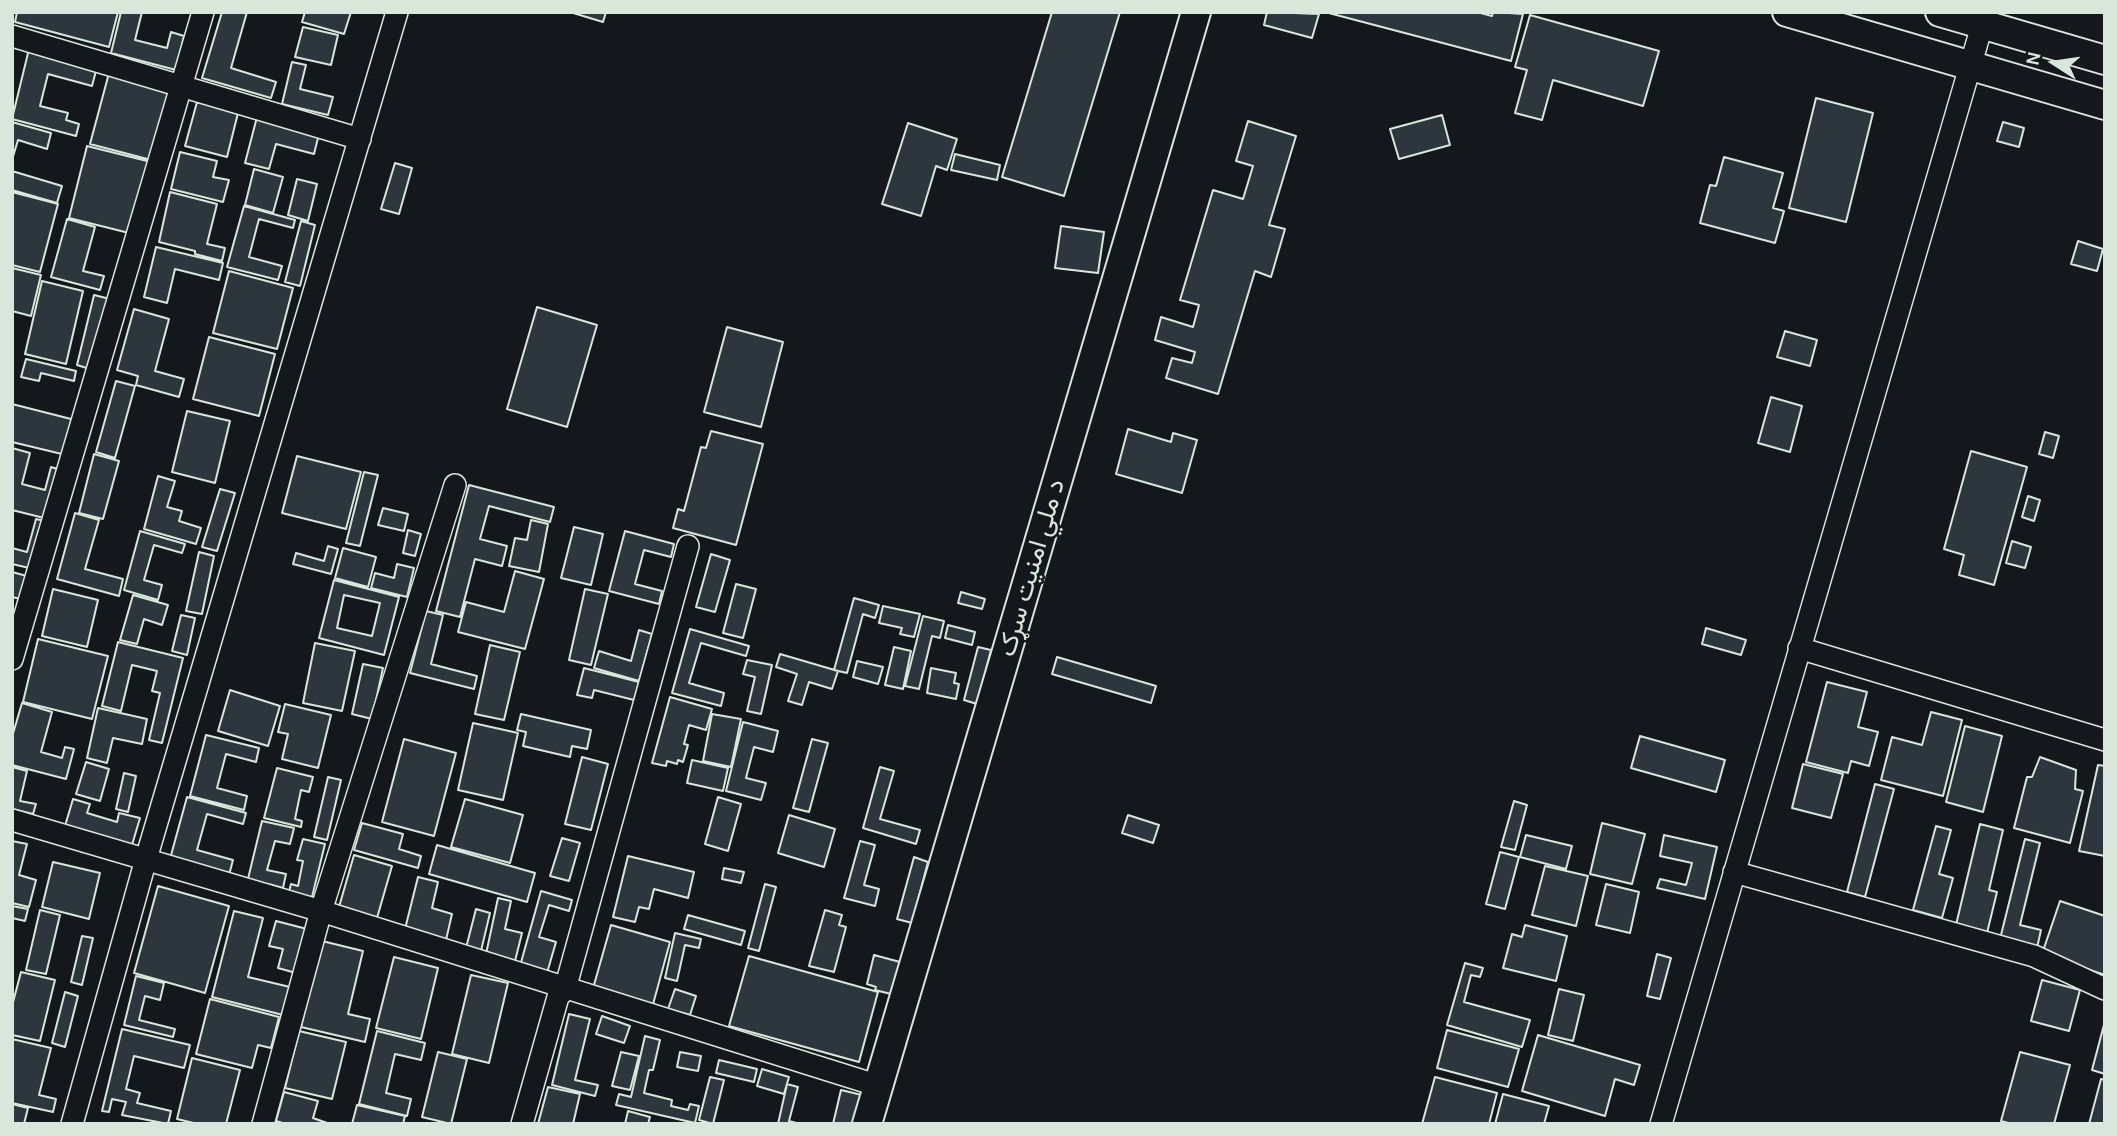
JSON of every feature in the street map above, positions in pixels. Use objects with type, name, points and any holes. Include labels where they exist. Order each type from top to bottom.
[{"type":"street","points":[[12,659],[203,12]]},
{"type":"street","points":[[72,1124],[146,859],[397,12]]},
{"type":"street","name":"د ملي امنیت سړک","points":[[867,1124],[1196,12]]},
{"type":"street","points":[[1787,12],[2105,105]]},
{"type":"street","points":[[1940,12],[1984,18],[2105,60]]},
{"type":"street","points":[[1661,1124],[1984,18]]},
{"type":"street","points":[[13,38],[360,139]]},
{"type":"street","points":[[263,1124],[321,911],[455,485]]},
{"type":"street","points":[[522,1124],[558,997],[565,989],[688,547]]},
{"type":"street","points":[[1799,648],[2105,740]]},
{"type":"street","points":[[12,820],[321,911],[879,1086]]},
{"type":"street","points":[[1734,872],[2034,956],[2105,989]]},
{"type":"building","points":[[17,12],[118,12],[109,47],[15,22]]},
{"type":"building","points":[[121,12],[142,12],[135,40],[167,48],[171,32],[184,36],[176,70],[111,53]]},
{"type":"building","points":[[222,12],[247,12],[231,68],[276,82],[271,98],[202,78]]},
{"type":"building","points":[[305,12],[351,12],[344,34],[302,22]]},
{"type":"building","points":[[570,12],[606,12],[603,22]]},
{"type":"building","points":[[1052,12],[1120,12],[1064,196],[1002,177]]},
{"type":"building","points":[[1267,12],[1319,14],[1312,38],[1264,25]]},
{"type":"building","points":[[1325,12],[1477,12],[1492,16],[1493,12],[1523,14],[1511,61]]},
{"type":"building","points":[[1530,15],[1659,51],[1643,106],[1553,80],[1542,120],[1515,113],[1527,70],[1515,67]]},
{"type":"building","points":[[303,27],[338,35],[331,65],[295,57]]},
{"type":"building","points":[[29,49],[97,67],[92,86],[48,74],[40,106],[68,113],[66,120],[79,124],[76,136],[12,119]]},
{"type":"building","points":[[292,62],[306,65],[300,89],[333,97],[328,115],[282,104]]},
{"type":"building","points":[[109,73],[174,90],[155,161],[90,144]]},
{"type":"building","points":[[1816,98],[1873,113],[1846,222],[1789,208]]},
{"type":"building","points":[[197,102],[238,113],[227,157],[185,146]]},
{"type":"building","points":[[1442,115],[1450,145],[1399,159],[1390,129]]},
{"type":"building","points":[[257,117],[319,134],[314,154],[276,144],[269,169],[245,163]]},
{"type":"building","points":[[1248,121],[1296,136],[1269,225],[1285,229],[1271,277],[1255,271],[1218,394],[1166,378],[1172,358],[1192,363],[1195,352],[1155,340],[1161,317],[1193,327],[1199,305],[1180,300],[1213,190],[1243,199],[1253,166],[1236,161]]},
{"type":"building","points":[[12,122],[51,133],[47,149],[18,140],[12,160]]},
{"type":"building","points":[[2003,122],[2024,128],[2019,147],[1997,141]]},
{"type":"building","points":[[908,123],[957,139],[947,170],[936,166],[921,216],[882,204]]},
{"type":"building","points":[[87,146],[151,162],[133,234],[69,218]]},
{"type":"building","points":[[180,152],[217,161],[213,177],[229,180],[223,202],[171,189]]},
{"type":"building","points":[[955,154],[1000,165],[997,180],[951,170]]},
{"type":"building","points":[[1724,157],[1783,173],[1773,208],[1784,211],[1775,243],[1700,223],[1710,185],[1716,186]]},
{"type":"building","points":[[395,163],[412,168],[399,214],[381,209]]},
{"type":"building","points":[[254,169],[283,177],[273,213],[245,205]]},
{"type":"building","points":[[12,171],[62,186],[57,203],[12,190]]},
{"type":"building","points":[[297,179],[317,184],[308,221],[288,215]]},
{"type":"building","points":[[12,192],[58,204],[40,272],[12,265]]},
{"type":"building","points":[[170,192],[217,204],[207,244],[225,248],[222,261],[159,242]]},
{"type":"building","points":[[244,206],[295,220],[293,228],[259,219],[249,257],[282,266],[278,280],[227,267]]},
{"type":"building","points":[[67,219],[95,227],[83,271],[104,276],[100,290],[51,277]]},
{"type":"building","points":[[301,221],[315,225],[300,286],[285,282]]},
{"type":"building","points":[[1061,226],[1104,232],[1098,273],[1055,268]]},
{"type":"building","points":[[2078,241],[2103,249],[2097,271],[2071,264]]},
{"type":"building","points":[[156,247],[223,263],[219,280],[175,269],[167,303],[144,297]]},
{"type":"building","points":[[12,268],[41,275],[31,316],[12,311]]},
{"type":"building","points":[[229,271],[293,288],[277,349],[213,333]]},
{"type":"building","points":[[42,281],[83,291],[66,364],[25,354]]},
{"type":"building","points":[[94,295],[110,299],[93,370],[77,365]]},
{"type":"building","points":[[537,307],[597,325],[567,427],[507,409]]},
{"type":"building","points":[[134,309],[169,319],[155,371],[184,379],[179,397],[136,385],[138,376],[117,370]]},
{"type":"building","points":[[727,327],[783,342],[761,427],[704,412]]},
{"type":"building","points":[[1785,331],[1817,340],[1810,366],[1777,357]]},
{"type":"building","points":[[209,337],[275,354],[259,416],[193,399]]},
{"type":"building","points":[[26,359],[76,371],[74,381],[41,373],[39,381],[21,377]]},
{"type":"building","points":[[116,381],[135,386],[115,458],[96,452]]},
{"type":"building","points":[[1771,397],[1802,406],[1790,452],[1758,443]]},
{"type":"building","points":[[12,404],[75,420],[66,455],[12,442]]},
{"type":"building","points":[[187,411],[230,421],[215,483],[172,472]]},
{"type":"building","points":[[1128,429],[1171,442],[1173,433],[1197,440],[1182,493],[1116,474]]},
{"type":"building","points":[[711,431],[763,444],[736,545],[673,528],[678,509],[684,511],[701,447],[706,448]]},
{"type":"building","points":[[2045,432],[2059,436],[2053,458],[2039,454]]},
{"type":"building","points":[[12,448],[30,453],[22,484],[45,490],[51,467],[64,471],[52,520],[12,510]]},
{"type":"building","points":[[1971,451],[2027,467],[1994,585],[1959,575],[1964,555],[1944,549]]},
{"type":"building","points":[[94,454],[119,461],[103,519],[79,513]]},
{"type":"building","points":[[297,456],[361,472],[346,529],[282,513]]},
{"type":"building","points":[[364,472],[378,475],[360,546],[346,543]]},
{"type":"building","points":[[158,476],[175,481],[167,507],[182,511],[179,521],[201,528],[196,544],[144,529]]},
{"type":"building","points":[[469,485],[554,507],[550,522],[489,506],[480,539],[507,546],[502,566],[475,559],[460,617],[436,611]]},
{"type":"building","points":[[220,489],[235,493],[217,551],[202,547]]},
{"type":"building","points":[[2028,496],[2040,500],[2034,521],[2022,517]]},
{"type":"building","points":[[383,508],[408,514],[404,531],[378,525]]},
{"type":"building","points":[[75,513],[99,520],[85,569],[123,579],[119,596],[57,579]]},
{"type":"building","points":[[36,519],[49,522],[38,570],[12,564],[12,548],[27,552]]},
{"type":"building","points":[[531,520],[548,524],[539,572],[509,566],[515,538],[527,540]]},
{"type":"building","points":[[574,527],[603,534],[591,585],[561,578]]},
{"type":"building","points":[[408,530],[421,534],[415,556],[403,553]]},
{"type":"building","points":[[140,531],[185,544],[182,553],[154,545],[144,580],[162,585],[158,600],[124,590]]},
{"type":"building","points":[[625,531],[674,544],[671,557],[644,550],[635,584],[662,591],[659,604],[609,591]]},
{"type":"building","points":[[2012,541],[2031,547],[2025,568],[2006,563]]},
{"type":"building","points":[[328,546],[338,549],[331,574],[293,564],[296,553],[324,561]]},
{"type":"building","points":[[343,548],[376,557],[368,587],[335,578]]},
{"type":"building","points":[[199,552],[214,556],[202,614],[186,611]]},
{"type":"building","points":[[711,554],[730,560],[715,612],[696,607]]},
{"type":"building","points":[[397,564],[414,568],[407,597],[371,588],[375,573],[394,578]]},
{"type":"building","points":[[515,571],[544,579],[525,649],[458,632],[466,602],[504,612]]},
{"type":"building","points":[[12,572],[27,576],[21,599],[12,597]]},
{"type":"building","points":[[334,580],[399,597],[384,655],[319,638]],"holes":[[[344,595],[380,603],[372,636],[337,628]]]},
{"type":"building","points":[[736,584],[756,589],[743,638],[723,633]]},
{"type":"building","points":[[53,589],[98,600],[87,647],[42,636]]},
{"type":"building","points":[[585,589],[608,594],[591,665],[569,660]]},
{"type":"building","points":[[961,592],[985,599],[982,609],[958,603]]},
{"type":"building","points":[[133,595],[168,605],[162,625],[144,619],[137,644],[120,640]]},
{"type":"building","points":[[854,598],[879,605],[875,618],[863,614],[847,673],[834,670]]},
{"type":"building","points":[[883,606],[920,614],[914,637],[900,634],[902,628],[879,623]]},
{"type":"building","points":[[426,611],[443,615],[431,664],[477,676],[474,689],[410,673]]},
{"type":"building","points":[[181,615],[195,618],[187,655],[172,651]]},
{"type":"building","points":[[923,616],[944,621],[940,638],[932,636],[919,689],[905,686]]},
{"type":"building","points":[[948,625],[975,632],[972,645],[945,638]]},
{"type":"building","points":[[1706,628],[1746,640],[1741,655],[1702,644]]},
{"type":"building","points":[[690,629],[749,646],[746,656],[701,643],[689,683],[724,693],[721,706],[672,693]]},
{"type":"building","points":[[639,630],[652,634],[639,681],[594,668],[599,651],[631,661]]},
{"type":"building","points":[[38,639],[108,656],[92,719],[23,702]]},
{"type":"building","points":[[118,642],[183,658],[162,743],[149,740],[160,693],[152,691],[157,671],[132,665],[121,711],[102,706]]},
{"type":"building","points":[[315,643],[355,651],[342,711],[303,703]]},
{"type":"building","points":[[490,645],[520,652],[504,720],[475,714]]},
{"type":"building","points":[[894,647],[911,651],[903,689],[885,685]]},
{"type":"building","points":[[978,647],[991,650],[977,704],[964,700]]},
{"type":"building","points":[[780,654],[838,671],[832,689],[809,682],[802,705],[788,701],[797,674],[776,667]]},
{"type":"building","points":[[1057,657],[1156,686],[1151,703],[1052,674]]},
{"type":"building","points":[[747,660],[772,665],[761,714],[747,711],[755,677],[743,674]]},
{"type":"building","points":[[857,661],[883,667],[878,684],[853,677]]},
{"type":"building","points":[[363,664],[383,668],[372,719],[352,714]]},
{"type":"building","points":[[584,668],[639,682],[634,700],[594,690],[592,698],[577,695]]},
{"type":"building","points":[[931,668],[956,673],[954,683],[959,684],[956,699],[927,693]]},
{"type":"building","points":[[1827,682],[1867,692],[1858,727],[1878,732],[1869,766],[1851,761],[1848,773],[1806,762]]},
{"type":"building","points":[[230,690],[280,706],[268,746],[218,731]]},
{"type":"building","points":[[670,697],[712,709],[706,730],[689,725],[684,744],[688,745],[683,762],[678,760],[677,764],[667,761],[666,766],[652,763]]},
{"type":"building","points":[[22,703],[52,712],[41,752],[62,758],[65,747],[74,749],[66,779],[12,765],[12,737]]},
{"type":"building","points":[[285,704],[331,715],[318,768],[282,759],[288,734],[278,732]]},
{"type":"building","points":[[98,708],[147,719],[142,744],[113,738],[107,763],[87,758]]},
{"type":"building","points":[[1931,712],[1962,720],[1943,796],[1881,780],[1892,737],[1922,745]]},
{"type":"building","points":[[521,714],[591,730],[587,749],[572,746],[570,757],[523,746],[526,732],[517,730]]},
{"type":"building","points":[[712,714],[741,719],[731,767],[703,761]]},
{"type":"building","points":[[743,722],[778,731],[773,752],[754,747],[746,778],[766,783],[761,800],[726,791]]},
{"type":"building","points":[[473,723],[518,733],[503,800],[458,790]]},
{"type":"building","points":[[1965,726],[2002,736],[1983,812],[1946,802]]},
{"type":"building","points":[[206,735],[259,748],[256,762],[226,754],[217,788],[247,796],[244,810],[190,796]]},
{"type":"building","points":[[1640,736],[1725,760],[1716,792],[1631,768]]},
{"type":"building","points":[[404,739],[456,753],[434,836],[382,822]]},
{"type":"building","points":[[812,739],[828,743],[809,812],[793,808]]},
{"type":"building","points":[[582,757],[608,764],[591,830],[565,824]]},
{"type":"building","points":[[2040,757],[2076,770],[2075,789],[2083,791],[2070,843],[2014,828],[2027,777],[2032,777]]},
{"type":"building","points":[[692,760],[728,768],[723,791],[687,783]]},
{"type":"building","points":[[86,762],[109,769],[100,801],[76,794]]},
{"type":"building","points":[[1803,764],[1843,774],[1831,818],[1792,808]]},
{"type":"building","points":[[2098,765],[2105,766],[2105,856],[2079,851]]},
{"type":"building","points":[[12,767],[27,771],[20,801],[36,804],[33,814],[12,809]]},
{"type":"building","points":[[880,767],[894,771],[880,819],[920,830],[916,844],[863,828]]},
{"type":"building","points":[[277,768],[313,777],[309,792],[301,790],[295,819],[302,821],[301,827],[264,818]]},
{"type":"building","points":[[124,773],[136,776],[128,812],[116,809]]},
{"type":"building","points":[[328,777],[341,780],[327,840],[314,837]]},
{"type":"building","points":[[1875,784],[1894,789],[1865,897],[1847,892]]},
{"type":"building","points":[[187,797],[246,813],[243,824],[207,814],[197,850],[233,860],[229,875],[170,859]]},
{"type":"building","points":[[718,797],[741,804],[728,851],[705,844]]},
{"type":"building","points":[[73,799],[90,804],[87,813],[117,822],[119,813],[140,818],[132,845],[65,826]]},
{"type":"building","points":[[465,799],[523,815],[510,863],[451,847]]},
{"type":"building","points":[[1514,801],[1527,805],[1515,850],[1501,847]]},
{"type":"building","points":[[789,815],[835,829],[824,867],[778,853]]},
{"type":"building","points":[[1128,815],[1159,825],[1153,843],[1122,833]]},
{"type":"building","points":[[262,821],[294,828],[290,844],[275,841],[267,870],[286,874],[283,888],[268,884],[267,888],[247,883]]},
{"type":"building","points":[[362,823],[403,834],[399,849],[421,856],[418,868],[354,850]]},
{"type":"building","points":[[1602,823],[1645,834],[1632,884],[1590,874]]},
{"type":"building","points":[[1980,824],[2003,830],[1989,890],[1997,892],[1987,933],[1956,925]]},
{"type":"building","points":[[1936,826],[1951,830],[1939,874],[1953,878],[1942,918],[1913,910]]},
{"type":"building","points":[[1526,835],[1572,846],[1566,869],[1520,857]]},
{"type":"building","points":[[1664,835],[1717,847],[1705,899],[1657,888],[1660,879],[1686,885],[1692,863],[1660,856]]},
{"type":"building","points":[[562,838],[580,843],[569,881],[550,876]]},
{"type":"building","points":[[303,839],[325,844],[310,905],[287,899],[291,884],[298,886],[303,861],[297,860]]},
{"type":"building","points":[[2025,839],[2040,843],[2020,925],[2041,930],[2037,948],[2000,939]]},
{"type":"building","points":[[12,841],[27,844],[19,875],[36,880],[29,907],[12,903]]},
{"type":"building","points":[[860,841],[875,845],[864,885],[879,889],[875,906],[844,898]]},
{"type":"building","points":[[437,845],[535,873],[527,902],[429,874]]},
{"type":"building","points":[[1500,852],[1519,857],[1505,909],[1486,904]]},
{"type":"building","points":[[354,855],[392,866],[377,918],[339,907]]},
{"type":"building","points":[[628,856],[694,872],[688,898],[654,889],[649,909],[639,907],[635,922],[613,917]]},
{"type":"building","points":[[914,857],[928,862],[912,923],[897,919]]},
{"type":"building","points":[[53,862],[100,873],[89,919],[42,907]]},
{"type":"building","points":[[1545,866],[1588,876],[1576,926],[1532,915]]},
{"type":"building","points":[[724,868],[744,872],[741,883],[722,879]]},
{"type":"building","points":[[418,877],[438,882],[432,908],[452,914],[446,940],[405,929]]},
{"type":"building","points":[[765,884],[776,887],[759,951],[748,948]]},
{"type":"building","points":[[1606,884],[1639,892],[1630,933],[1596,925]]},
{"type":"building","points":[[158,886],[229,906],[205,993],[134,973]]},
{"type":"building","points":[[541,891],[572,900],[569,911],[549,905],[539,937],[556,942],[547,973],[520,966]]},
{"type":"building","points":[[498,898],[511,901],[505,929],[522,933],[515,961],[486,954]]},
{"type":"building","points":[[2060,901],[2105,916],[2105,975],[2042,954]]},
{"type":"building","points":[[12,906],[28,909],[25,921],[12,918]]},
{"type":"building","points":[[476,909],[490,913],[481,951],[466,948]]},
{"type":"building","points":[[40,910],[60,915],[46,974],[26,970]]},
{"type":"building","points":[[825,910],[842,915],[839,925],[846,927],[834,972],[809,966]]},
{"type":"building","points":[[234,911],[263,918],[248,977],[290,987],[283,1015],[212,997]]},
{"type":"building","points":[[688,915],[745,931],[741,945],[684,929]]},
{"type":"building","points":[[276,921],[307,929],[296,973],[278,968],[283,949],[269,946]]},
{"type":"building","points":[[611,925],[670,942],[652,1008],[592,992]]},
{"type":"building","points":[[1525,925],[1567,936],[1556,981],[1503,968],[1512,934],[1522,937]]},
{"type":"building","points":[[675,933],[701,939],[699,948],[685,945],[677,981],[665,978]]},
{"type":"building","points":[[82,936],[93,938],[82,985],[71,982]]},
{"type":"building","points":[[322,941],[363,951],[348,1014],[370,1019],[365,1042],[301,1027]]},
{"type":"building","points":[[1657,954],[1671,958],[1660,999],[1647,996]]},
{"type":"building","points":[[874,955],[900,962],[891,994],[875,990],[876,987],[867,984]]},
{"type":"building","points":[[749,956],[878,992],[859,1062],[729,1026]]},
{"type":"building","points":[[394,957],[438,968],[421,1039],[376,1028]]},
{"type":"building","points":[[1465,963],[1483,968],[1480,977],[1471,975],[1464,1002],[1530,1020],[1522,1047],[1447,1025]]},
{"type":"building","points":[[21,972],[55,980],[40,1041],[12,1035],[12,1006]]},
{"type":"building","points":[[471,975],[508,983],[489,1063],[452,1054]]},
{"type":"building","points":[[136,976],[164,983],[160,1000],[145,996],[139,1020],[175,1029],[173,1037],[124,1025]]},
{"type":"building","points":[[2042,980],[2080,990],[2069,1031],[2031,1021]]},
{"type":"building","points":[[675,989],[696,996],[690,1015],[668,1009]]},
{"type":"building","points":[[1559,989],[1584,995],[1573,1041],[1548,1035]]},
{"type":"building","points":[[65,992],[78,996],[65,1047],[52,1043]]},
{"type":"building","points":[[210,999],[279,1017],[271,1048],[258,1045],[252,1068],[196,1054]]},
{"type":"building","points":[[569,1014],[590,1019],[575,1080],[598,1085],[595,1096],[552,1085]]},
{"type":"building","points":[[602,1016],[630,1026],[624,1043],[596,1034]]},
{"type":"building","points":[[2105,1021],[2105,1074],[2092,1070]]},
{"type":"building","points":[[122,1029],[190,1045],[184,1068],[134,1056],[126,1089],[140,1093],[137,1103],[171,1111],[168,1124],[122,1115],[126,1102],[112,1099],[109,1112],[102,1111]]},
{"type":"building","points":[[1447,1030],[1519,1049],[1508,1087],[1437,1068]]},
{"type":"building","points":[[299,1031],[346,1042],[332,1099],[285,1088]]},
{"type":"building","points":[[377,1031],[425,1043],[421,1060],[395,1054],[386,1093],[411,1099],[407,1116],[359,1104]]},
{"type":"building","points":[[1538,1035],[1640,1065],[1634,1085],[1615,1079],[1605,1116],[1522,1091]]},
{"type":"building","points":[[645,1036],[660,1040],[644,1093],[672,1100],[671,1106],[688,1110],[690,1104],[699,1106],[695,1123],[616,1105],[619,1094],[631,1097]]},
{"type":"building","points":[[12,1039],[51,1048],[39,1095],[56,1099],[53,1112],[12,1103]]},
{"type":"building","points":[[438,1052],[467,1059],[451,1124],[422,1117]]},
{"type":"building","points":[[621,1052],[639,1056],[630,1090],[612,1086]]},
{"type":"building","points":[[680,1052],[701,1056],[698,1071],[677,1067]]},
{"type":"building","points":[[2020,1052],[2070,1065],[2054,1124],[2012,1124],[2001,1121]]},
{"type":"building","points":[[192,1058],[240,1070],[226,1124],[198,1124],[177,1119]]},
{"type":"building","points":[[719,1060],[757,1069],[754,1082],[716,1073]]},
{"type":"building","points":[[762,1069],[789,1077],[784,1094],[757,1086]]},
{"type":"building","points":[[710,1077],[724,1080],[713,1124],[699,1120]]},
{"type":"building","points":[[1435,1077],[1497,1093],[1489,1124],[1422,1124]]},
{"type":"building","points":[[2101,1079],[2105,1080],[2105,1124],[2089,1124]]},
{"type":"building","points":[[787,1084],[798,1087],[789,1121],[800,1124],[778,1124]]},
{"type":"building","points":[[548,1087],[580,1094],[573,1124],[538,1124]]},
{"type":"building","points":[[841,1090],[866,1096],[860,1124],[833,1124]]},
{"type":"building","points":[[284,1092],[318,1101],[313,1118],[330,1124],[286,1124],[276,1121]]},
{"type":"building","points":[[1503,1094],[1549,1106],[1544,1124],[1495,1124]]},
{"type":"building","points":[[12,1104],[28,1108],[24,1124],[12,1124]]},
{"type":"building","points":[[357,1105],[405,1116],[403,1124],[352,1124]]},
{"type":"building","points":[[628,1111],[650,1117],[648,1124],[625,1124]]}]
